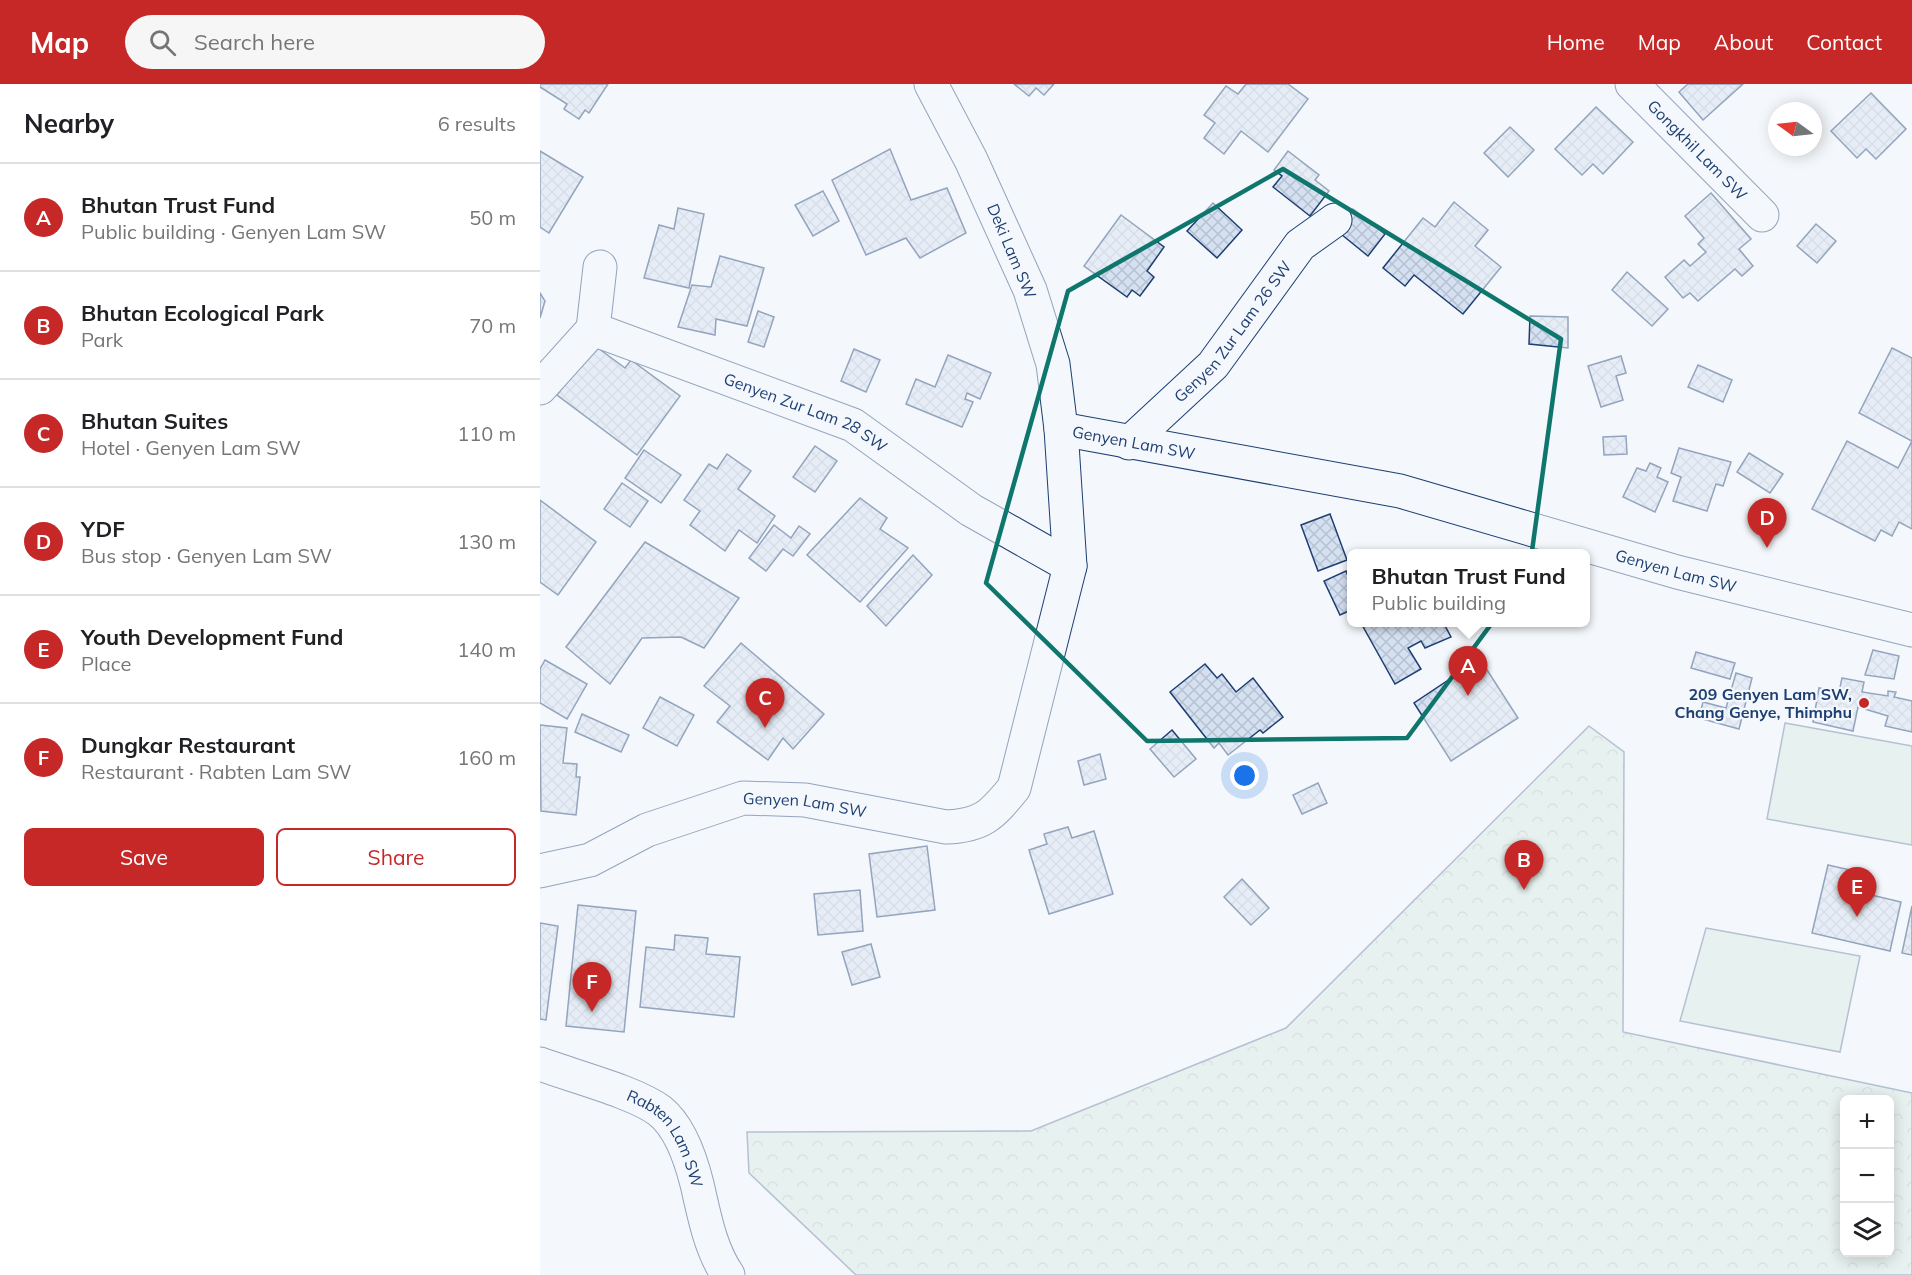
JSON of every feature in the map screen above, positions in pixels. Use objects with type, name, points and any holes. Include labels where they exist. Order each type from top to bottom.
[{"type":"main road","name":"Deki Lam SW","points":[[931,84],[971,160],[1030,290],[1053,364],[1061,429]]},
{"type":"main road","name":"Gongkhil Lam SW","points":[[1632,84],[1762,215]]},
{"type":"main road","name":"Genyen Zur Lam 26 SW","points":[[1129,443],[1213,365],[1300,244],[1335,220]]},
{"type":"main road","points":[[540,388],[593,329],[600,267]]},
{"type":"main road","name":"Genyen Zur Lam 28 SW","points":[[593,329],[853,425],[971,510],[1070,566]]},
{"type":"main road","name":"Genyen Lam SW","points":[[540,871],[590,860],[647,830],[743,798],[805,800],[946,827],[968,826],[992,814],[1014,788],[1070,566],[1061,429],[1400,491],[1677,572],[1912,630]]},
{"type":"main road","name":"Rabten Lam SW","points":[[540,1064],[634,1097],[661,1112],[690,1153],[704,1215],[720,1263],[728,1275]]},
{"type":"highlighted area","points":[[1283,169],[1561,339],[1529,573],[1407,738],[1147,741],[986,583],[1068,291]]},
{"type":"green space","points":[[1785,723],[1912,746],[1912,845],[1767,819]]},
{"type":"green space","points":[[1589,726],[1624,752],[1623,1032],[1912,1093],[1912,1275],[856,1275],[749,1173],[747,1132],[1031,1131],[1286,1028]]},
{"type":"green space","points":[[1706,928],[1860,956],[1840,1052],[1680,1021]]},
{"type":"building","points":[[540,84],[608,84],[589,113],[585,110],[579,119],[564,109],[567,104],[540,87]]},
{"type":"building","points":[[1014,84],[1054,84],[1044,95],[1036,88],[1029,96]]},
{"type":"building","points":[[1246,84],[1288,84],[1308,99],[1268,152],[1241,131],[1224,154],[1204,138],[1215,123],[1204,115],[1226,86],[1238,94]]},
{"type":"building","points":[[1688,84],[1743,84],[1703,120],[1679,92]]},
{"type":"building","points":[[1871,93],[1906,129],[1876,159],[1866,149],[1857,158],[1831,131]]},
{"type":"building","points":[[1596,107],[1633,142],[1603,174],[1593,164],[1582,175],[1555,149]]},
{"type":"building","points":[[1510,127],[1534,150],[1508,177],[1484,153]]},
{"type":"building","points":[[890,149],[911,200],[947,188],[966,233],[920,258],[906,238],[866,255],[832,180]]},
{"type":"building","points":[[540,151],[583,177],[549,233],[540,227]]},
{"type":"building","points":[[1288,151],[1319,175],[1315,180],[1329,191],[1310,216],[1273,187],[1282,176],[1274,170]]},
{"type":"building","points":[[823,191],[839,221],[813,236],[795,205]]},
{"type":"building","points":[[1711,193],[1751,239],[1739,249],[1753,266],[1742,276],[1735,269],[1698,301],[1690,293],[1683,298],[1665,277],[1684,260],[1690,266],[1706,252],[1698,244],[1704,238],[1685,216]]},
{"type":"building","points":[[1454,202],[1488,230],[1475,246],[1501,267],[1463,314],[1414,275],[1405,286],[1383,268],[1423,218],[1435,227]]},
{"type":"building","points":[[1213,203],[1242,230],[1217,258],[1187,231]]},
{"type":"building","points":[[678,208],[704,214],[689,288],[644,278],[659,225],[674,229]]},
{"type":"building","points":[[1353,209],[1385,234],[1368,256],[1336,230]]},
{"type":"building","points":[[1121,215],[1164,247],[1147,271],[1154,277],[1140,296],[1132,290],[1127,297],[1084,266]]},
{"type":"building","points":[[1816,224],[1836,241],[1817,263],[1797,246]]},
{"type":"building","points":[[720,256],[764,268],[747,326],[716,319],[715,335],[678,327],[692,285],[711,287]]},
{"type":"building","points":[[1627,272],[1668,309],[1652,326],[1612,290]]},
{"type":"building","points":[[540,293],[545,301],[540,318]]},
{"type":"building","points":[[758,311],[774,317],[764,347],[748,342]]},
{"type":"building","points":[[1530,316],[1568,317],[1568,348],[1529,344]]},
{"type":"building","points":[[594,345],[625,368],[631,360],[680,396],[637,455],[557,395]]},
{"type":"building","points":[[1892,348],[1912,358],[1912,441],[1859,413]]},
{"type":"building","points":[[854,349],[880,360],[866,392],[841,381]]},
{"type":"building","points":[[948,355],[991,373],[980,399],[967,393],[965,399],[973,402],[962,427],[906,404],[916,379],[935,387]]},
{"type":"building","points":[[1621,356],[1626,373],[1616,376],[1623,400],[1601,407],[1588,366]]},
{"type":"building","points":[[1698,365],[1732,380],[1723,402],[1688,387]]},
{"type":"building","points":[[1626,436],[1627,454],[1604,455],[1603,437]]},
{"type":"building","points":[[1847,441],[1898,468],[1912,441],[1912,529],[1899,522],[1892,536],[1881,530],[1875,541],[1812,509]]},
{"type":"building","points":[[815,446],[837,461],[815,492],[793,477]]},
{"type":"building","points":[[1679,448],[1731,462],[1723,486],[1716,484],[1707,511],[1673,501],[1681,477],[1671,473]]},
{"type":"building","points":[[644,450],[681,475],[661,503],[625,478]]},
{"type":"building","points":[[1749,453],[1783,474],[1770,493],[1737,472]]},
{"type":"building","points":[[727,454],[751,471],[738,489],[775,516],[757,543],[739,530],[725,551],[690,525],[700,511],[684,500],[709,464],[717,469]]},
{"type":"building","points":[[1650,463],[1661,468],[1657,477],[1668,482],[1655,512],[1623,497],[1637,468],[1646,471]]},
{"type":"building","points":[[622,483],[648,501],[630,527],[604,509]]},
{"type":"building","points":[[860,498],[887,518],[880,529],[908,548],[860,602],[807,555]]},
{"type":"building","points":[[540,500],[596,542],[558,595],[540,582]]},
{"type":"building","points":[[1330,514],[1347,560],[1318,571],[1301,525]]},
{"type":"building","points":[[774,525],[791,538],[799,526],[810,534],[793,556],[783,549],[766,571],[749,558]]},
{"type":"building","points":[[645,542],[739,598],[704,648],[681,637],[642,638],[610,684],[566,647]]},
{"type":"building","points":[[913,555],[932,575],[886,626],[867,606]]},
{"type":"building","points":[[1346,571],[1347,612],[1340,615],[1324,581]]},
{"type":"building","points":[[1363,627],[1446,627],[1451,637],[1425,648],[1421,641],[1408,648],[1421,669],[1395,684]]},
{"type":"building","points":[[741,643],[824,714],[793,749],[783,738],[768,760],[717,722],[730,706],[704,686]]},
{"type":"building","points":[[1873,650],[1899,656],[1894,679],[1865,675]]},
{"type":"building","points":[[1696,652],[1735,663],[1730,679],[1691,668]]},
{"type":"building","points":[[1480,659],[1518,718],[1451,761],[1414,703]]},
{"type":"building","points":[[545,660],[587,684],[567,719],[540,703],[540,669]]},
{"type":"building","points":[[1205,664],[1217,678],[1222,674],[1236,692],[1253,678],[1283,717],[1263,733],[1260,730],[1228,755],[1219,743],[1214,748],[1170,692]]},
{"type":"building","points":[[1736,673],[1752,678],[1739,729],[1699,718],[1703,702],[1726,708]]},
{"type":"building","name":"209 Genyen Lam SW, Chang Genye, Thimphu","points":[[1842,678],[1864,682],[1862,692],[1888,696],[1888,691],[1896,692],[1894,697],[1912,701],[1912,732],[1885,726],[1888,716],[1858,707],[1853,731],[1813,722],[1819,688],[1839,692]]},
{"type":"building","points":[[660,697],[694,715],[677,746],[643,728]]},
{"type":"building","points":[[582,714],[629,735],[621,752],[575,732]]},
{"type":"building","points":[[540,725],[567,728],[563,763],[577,764],[576,777],[580,777],[576,815],[541,811]]},
{"type":"building","points":[[1172,730],[1196,759],[1174,777],[1150,749]]},
{"type":"building","points":[[1100,754],[1106,779],[1084,785],[1078,761]]},
{"type":"building","points":[[1318,783],[1327,803],[1302,814],[1293,795]]},
{"type":"building","points":[[1068,827],[1072,838],[1094,831],[1113,894],[1049,914],[1029,850],[1047,844],[1044,834]]},
{"type":"building","points":[[927,846],[935,910],[877,917],[869,854]]},
{"type":"building","points":[[1828,865],[1868,874],[1863,893],[1901,902],[1890,951],[1812,933]]},
{"type":"building","points":[[1242,879],[1269,908],[1251,925],[1224,897]]},
{"type":"building","points":[[860,890],[863,931],[818,935],[814,894]]},
{"type":"building","points":[[578,905],[636,911],[624,1032],[566,1026]]},
{"type":"building","points":[[1912,906],[1912,955],[1902,953]]},
{"type":"building","points":[[540,923],[558,926],[546,1020],[540,1019]]},
{"type":"building","points":[[675,935],[708,938],[706,954],[740,957],[734,1017],[640,1007],[646,947],[674,950]]},
{"type":"building","points":[[871,944],[880,977],[852,985],[842,952]]},
{"type":"place","name":"YDF","points":[[1767,548]]},
{"type":"place","name":"Bhutan Trust Fund","points":[[1468,696]]},
{"type":"place","name":"209 Genyen Lam SW, Chang Genye, Thimphu","points":[[1864,703]]},
{"type":"place","name":"Bhutan Suites","points":[[765,728]]},
{"type":"place","name":"Bhutan Ecological Park","points":[[1524,890]]},
{"type":"place","name":"Youth Development Fund","points":[[1857,917]]},
{"type":"place","name":"Dungkar Restaurant","points":[[592,1012]]}]
